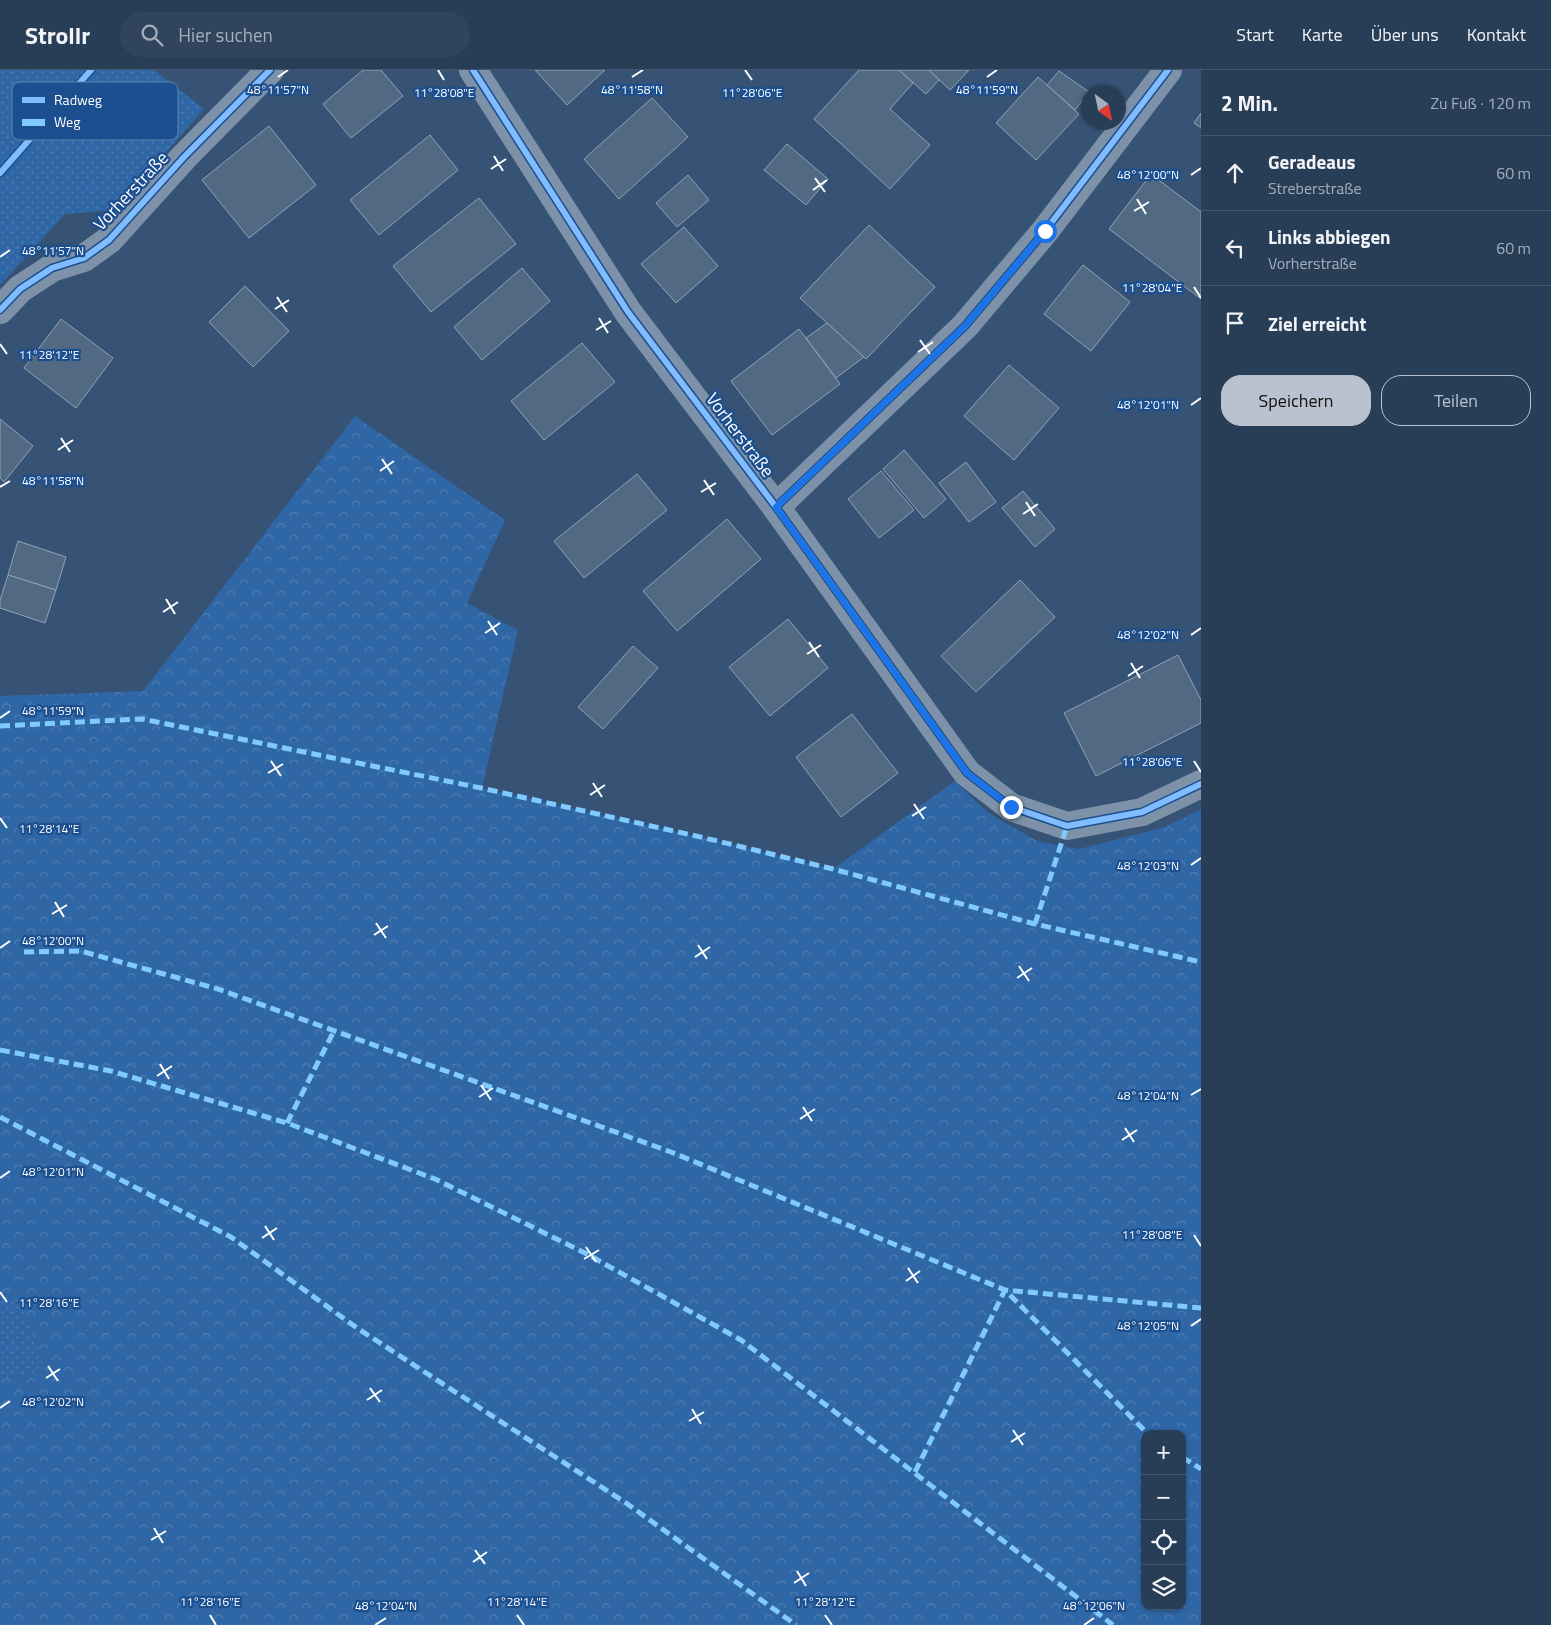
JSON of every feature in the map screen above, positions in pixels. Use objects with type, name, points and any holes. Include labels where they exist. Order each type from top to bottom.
[{"type":"street","name":"Vorherstraße","points":[[0,310],[20,289],[52,268],[84,258],[109,240],[184,157],[270,70]]},
{"type":"street","name":"Vorherstraße","points":[[473,70],[628,312],[776,507],[967,773],[1011,807],[1066,826],[1142,812],[1201,784]]},
{"type":"street","points":[[776,507],[965,326],[1045,231],[1168,70]]},
{"type":"green space","points":[[0,70],[154,70],[169,82],[12,82],[12,140],[177,140],[115,210],[65,214],[0,285]]},
{"type":"green space","points":[[178,89],[204,109],[178,139]]},
{"type":"green space","points":[[355,416],[505,520],[467,603],[518,630],[482,788],[833,869],[955,781],[987,812],[1037,841],[1079,849],[1165,827],[1201,809],[1201,1625],[0,1625],[0,1379],[46,1371],[24,1307],[0,1293],[0,696],[143,691]]},
{"type":"green space","points":[[0,1293],[24,1307],[46,1371],[0,1379]]},
{"type":"building","points":[[363,70],[381,70],[403,96],[351,138],[323,104]]},
{"type":"building","points":[[535,70],[605,70],[567,105]]},
{"type":"building","points":[[859,70],[899,70],[913,83],[890,109],[930,145],[890,189],[814,119]]},
{"type":"building","points":[[899,70],[929,70],[939,80],[926,94]]},
{"type":"building","points":[[929,70],[969,70],[950,90]]},
{"type":"building","points":[[1059,71],[1081,86],[1081,102],[1075,110],[1047,85]]},
{"type":"building","points":[[1038,77],[1079,114],[1036,160],[996,123]]},
{"type":"building","points":[[652,98],[688,137],[619,199],[584,159]]},
{"type":"building","points":[[1201,113],[1201,128],[1194,123]]},
{"type":"building","points":[[269,126],[316,185],[249,238],[202,180]]},
{"type":"building","points":[[430,135],[458,170],[379,235],[350,200]]},
{"type":"building","points":[[787,144],[828,179],[806,205],[764,170]]},
{"type":"building","points":[[1151,174],[1201,212],[1201,299],[1109,229]]},
{"type":"building","points":[[688,175],[709,200],[677,227],[656,203]]},
{"type":"building","points":[[479,198],[516,244],[431,312],[393,266]]},
{"type":"building","points":[[869,225],[935,287],[866,359],[800,298]]},
{"type":"building","points":[[684,227],[718,266],[676,303],[641,264]]},
{"type":"building","points":[[1083,265],[1130,302],[1091,351],[1044,314]]},
{"type":"building","points":[[522,268],[550,301],[482,360],[454,327]]},
{"type":"building","points":[[245,286],[289,331],[253,367],[209,322]]},
{"type":"building","points":[[61,319],[113,358],[76,408],[24,368]]},
{"type":"building","points":[[827,323],[864,357],[836,378],[806,338]]},
{"type":"building","points":[[799,329],[840,384],[772,435],[731,381]]},
{"type":"building","points":[[582,343],[615,382],[544,440],[511,401]]},
{"type":"building","points":[[1009,365],[1059,408],[1014,460],[964,416]]},
{"type":"building","points":[[0,419],[33,446],[4,482],[0,478]]},
{"type":"building","points":[[904,450],[946,499],[924,518],[883,469]]},
{"type":"building","points":[[966,462],[996,502],[969,522],[939,483]]},
{"type":"building","points":[[881,471],[914,510],[879,538],[848,499]]},
{"type":"building","points":[[637,474],[667,510],[584,578],[554,541]]},
{"type":"building","points":[[1023,491],[1055,529],[1035,547],[1002,508]]},
{"type":"building","points":[[727,519],[761,559],[677,631],[643,591]]},
{"type":"building","points":[[18,541],[66,557],[56,590],[8,575]]},
{"type":"building","points":[[8,575],[56,590],[45,623],[0,608],[0,600]]},
{"type":"building","points":[[1020,580],[1055,617],[976,692],[941,656]]},
{"type":"building","points":[[788,619],[828,668],[770,716],[729,667]]},
{"type":"building","points":[[633,646],[658,668],[603,729],[578,707]]},
{"type":"building","points":[[1178,655],[1201,700],[1201,723],[1096,776],[1064,713]]},
{"type":"building","points":[[852,714],[898,773],[841,817],[796,757]]},
{"type":"marked path","points":[[0,726],[142,719],[481,788],[705,838],[833,869],[1035,924],[1201,962]]},
{"type":"marked path","points":[[1035,924],[1067,826]]},
{"type":"marked path","points":[[24,952],[81,951],[218,989],[671,1152],[1005,1290],[1201,1308]]},
{"type":"marked path","points":[[287,1123],[334,1031]]},
{"type":"marked path","points":[[0,1050],[111,1071],[287,1123],[435,1179],[585,1253],[741,1340],[1113,1625]]},
{"type":"marked path","points":[[0,1117],[231,1237],[357,1328],[626,1503],[796,1625]]},
{"type":"marked path","points":[[915,1472],[1005,1290],[1144,1430]]},
{"type":"marked path","points":[[1186,1460],[1201,1469]]},
{"type":"cycle path","points":[[80,82],[91,70]]},
{"type":"cycle path","points":[[0,310],[20,289],[52,268],[84,258],[109,240],[184,157],[270,70]]},
{"type":"cycle path","points":[[473,70],[628,312],[776,507],[967,773],[1011,807],[1067,826],[1142,812],[1201,784]]},
{"type":"cycle path","points":[[776,507],[965,326],[1045,231],[1168,70]]},
{"type":"cycle path","points":[[0,173],[29,140]]},
{"type":"route","points":[[1011,807],[967,773],[922,713],[776,507],[965,326],[1045,231]]}]
